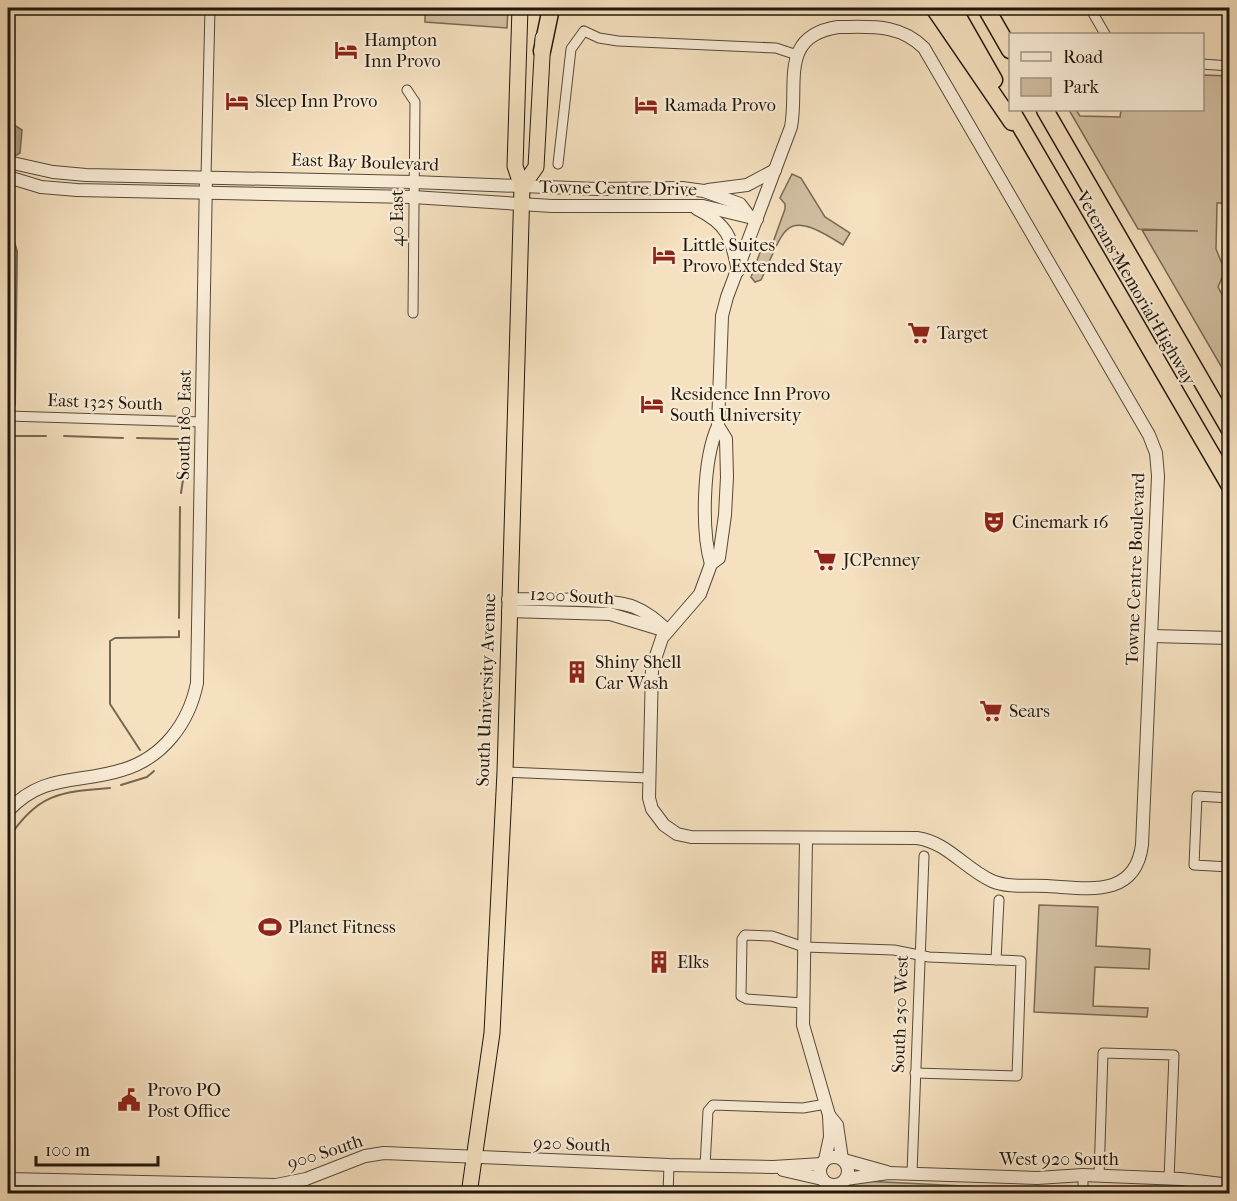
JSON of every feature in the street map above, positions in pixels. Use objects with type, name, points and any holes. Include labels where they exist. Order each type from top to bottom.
[{"type":"highway","name":"South University Avenue","points":[[469,1194],[492,1033],[505,772],[508,605],[522,187],[515,166],[520,8]]},
{"type":"highway","name":"South University Avenue","points":[[522,187],[536,167],[544,8]]},
{"type":"highway","points":[[542,51],[551,8]]},
{"type":"highway","points":[[934,8],[1050,177]]},
{"type":"highway","name":"Veterans Memorial Highway","points":[[952,8],[1009,106]]},
{"type":"highway","points":[[986,8],[1009,47]]},
{"type":"highway","name":"Veterans Memorial Highway","points":[[1012,111],[1230,486]]},
{"type":"highway","name":"Veterans Memorial Highway","points":[[1046,111],[1230,430]]},
{"type":"street","name":"South 180 East","points":[[8,811],[26,794],[37,788],[61,780],[123,770],[156,753],[177,732],[190,708],[197,683],[210,8]]},
{"type":"street","points":[[1089,8],[1104,33]]},
{"type":"street","name":"Towne Centre Boulevard","points":[[838,27],[891,28],[913,38],[928,55],[1149,435],[1156,453],[1142,845],[1136,867],[1120,882],[1095,888],[1004,884],[988,879],[927,839],[698,837],[677,834],[664,825],[652,809],[648,793],[648,778],[652,668],[657,651],[668,631],[700,594],[711,564],[719,558],[726,506],[726,440],[718,426],[721,325],[727,297],[738,271],[753,217],[775,170],[794,112],[793,80],[796,56],[811,37],[825,29],[838,27]]},
{"type":"street","points":[[558,164],[571,49],[584,31],[599,38],[618,41],[776,48],[796,56]]},
{"type":"street","points":[[1204,64],[1230,66]]},
{"type":"street","name":"40 East","points":[[407,90],[415,102],[413,313]]},
{"type":"street","name":"East Bay Boulevard","points":[[8,162],[53,172],[86,175],[413,182],[522,187]]},
{"type":"street","points":[[704,191],[747,185],[775,170]]},
{"type":"street","name":"East Bay Boulevard","points":[[8,177],[41,187],[77,190],[413,197],[521,203]]},
{"type":"street","name":"Towne Centre Drive","points":[[522,187],[598,189],[664,187],[704,191],[740,204],[753,217]]},
{"type":"street","name":"Towne Centre Drive","points":[[521,203],[618,208],[691,206],[753,217]]},
{"type":"street","points":[[691,206],[721,223],[733,246],[738,271]]},
{"type":"street","name":"East 1325 South","points":[[8,416],[202,422]]},
{"type":"street","points":[[711,564],[707,543],[708,476],[710,442],[718,426]]},
{"type":"street","name":"1200 South","points":[[508,605],[611,602],[631,606],[647,613],[668,631]]},
{"type":"street","name":"1200 South","points":[[508,605],[610,614],[668,631]]},
{"type":"street","points":[[1151,636],[1230,638]]},
{"type":"street","points":[[505,772],[648,778]]},
{"type":"street","points":[[1230,798],[1197,796],[1194,865],[1230,867]]},
{"type":"street","points":[[806,839],[803,1024],[828,1109],[830,1137],[824,1162],[825,1185]]},
{"type":"street","name":"South 250 West","points":[[912,1173],[924,856]]},
{"type":"street","points":[[996,960],[999,900]]},
{"type":"street","points":[[802,1002],[743,998],[742,939],[748,934],[772,936],[804,947],[894,950],[919,956],[1021,961],[1017,1076],[915,1073]]},
{"type":"street","points":[[1099,1176],[1103,1053],[1174,1055],[1169,1179]]},
{"type":"street","points":[[705,1166],[708,1111],[713,1105],[828,1109]]},
{"type":"street","points":[[773,1167],[825,1185],[843,1185],[848,1167],[843,1160],[837,1125],[828,1109]]},
{"type":"street","name":"900 South","points":[[8,1179],[119,1188],[276,1190],[365,1156],[384,1153],[474,1158]]},
{"type":"street","points":[[668,1194],[669,1165],[773,1167],[824,1162],[831,1157],[843,1160]]},
{"type":"street","name":"920 South","points":[[474,1158],[669,1165]]},
{"type":"street","name":"West 920 South","points":[[843,1160],[888,1173]]},
{"type":"street","name":"West 920 South","points":[[843,1185],[888,1173],[1037,1178],[1083,1175],[1169,1179],[1230,1185]]},
{"type":"street","points":[[1083,1175],[1083,1194]]},
{"type":"green space","points":[[425,8],[508,8],[507,28],[425,22]]},
{"type":"green space","points":[[1204,75],[1229,76],[1229,203],[1217,203],[1216,249],[1225,271],[1218,287],[1224,298],[1229,301],[1229,380],[1142,230],[1198,231],[1138,229],[1070,111],[1077,111],[1080,116],[1120,117],[1121,111],[1204,111]]},
{"type":"green space","points":[[792,174],[801,178],[825,217],[850,233],[843,245],[809,227],[798,225],[789,228],[776,246],[761,280],[755,282],[751,277],[762,247],[772,245],[785,209],[785,204],[780,198]]},
{"type":"green space","points":[[1039,905],[1098,907],[1096,946],[1150,949],[1149,969],[1095,967],[1093,1006],[1148,1008],[1147,1017],[1034,1012]]},
{"type":"green space","points":[[864,1181],[1023,1189],[1023,1194],[844,1194],[854,1183]]},
{"type":"shaded area","points":[[8,121],[22,130],[20,153],[15,156],[10,154]]},
{"type":"waterway","points":[[8,232],[13,238],[17,251],[15,405]]},
{"type":"waterway","points":[[14,431],[14,436],[46,436]]},
{"type":"waterway","points":[[64,436],[123,438]]},
{"type":"waterway","points":[[137,438],[178,439],[182,444],[185,457],[181,493]]},
{"type":"waterway","points":[[179,618],[180,507]]},
{"type":"waterway","points":[[140,750],[110,704],[110,641],[115,638],[179,637],[179,631]]},
{"type":"waterway","points":[[121,785],[147,777],[154,771]]},
{"type":"waterway","points":[[8,839],[29,813],[51,798],[77,791],[110,788]]},
{"type":"place","name":"Hampton Inn Provo","points":[[346,50]]},
{"type":"place","name":"Sleep Inn Provo","points":[[237,101]]},
{"type":"place","name":"Ramada Provo","points":[[646,105]]},
{"type":"place","name":"Little Suites Provo Extended Stay","points":[[664,255]]},
{"type":"place","name":"Target","points":[[919,333]]},
{"type":"place","name":"Residence Inn Provo South University","points":[[652,404]]},
{"type":"place","name":"Cinemark 16","points":[[994,522]]},
{"type":"place","name":"JCPenney","points":[[825,560]]},
{"type":"place","name":"Shiny Shell Car Wash","points":[[577,672]]},
{"type":"place","name":"Sears","points":[[991,711]]},
{"type":"place","name":"Planet Fitness","points":[[270,927]]},
{"type":"place","name":"Elks","points":[[659,962]]},
{"type":"place","name":"Provo PO Post Office","points":[[129,1100]]}]
